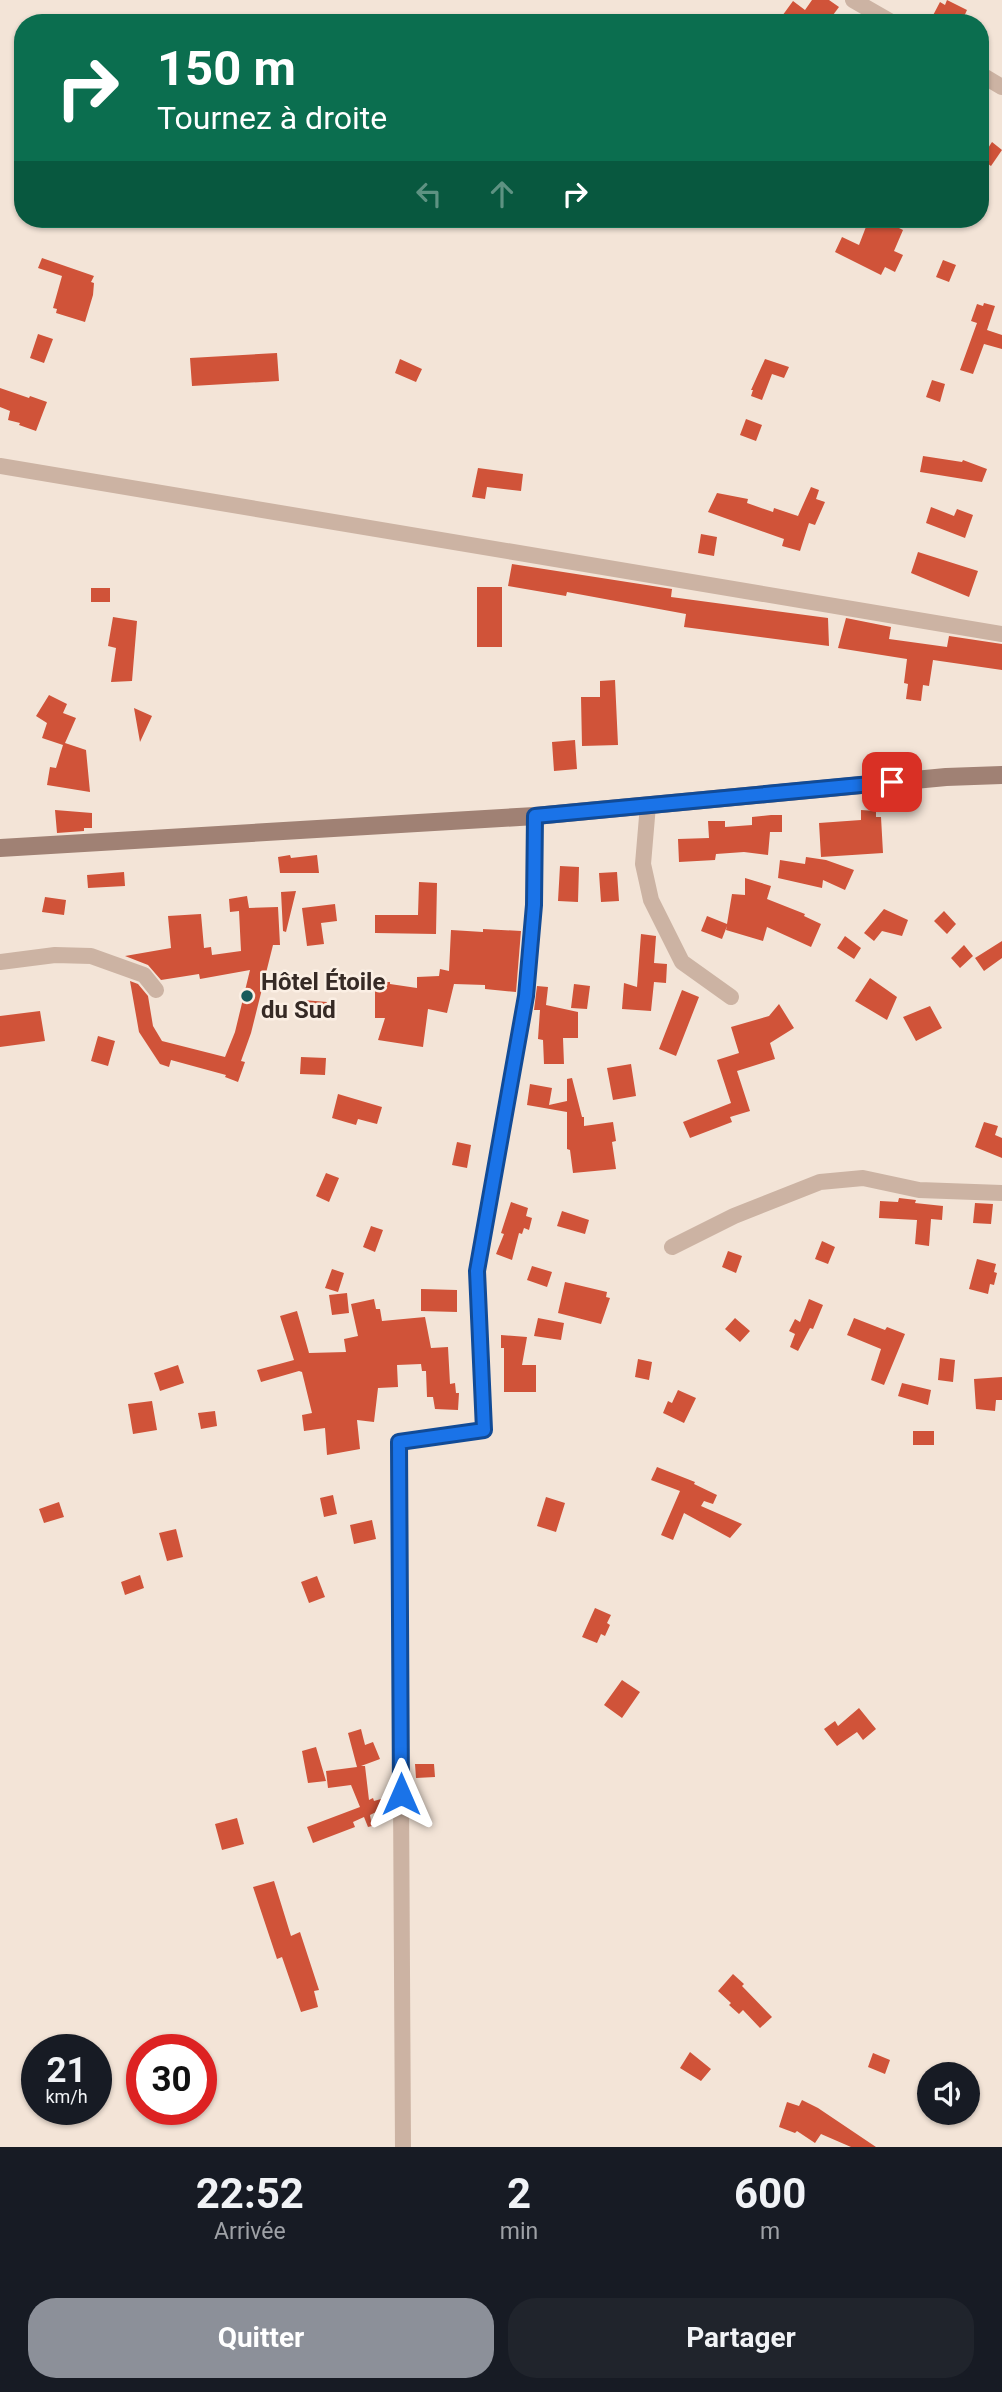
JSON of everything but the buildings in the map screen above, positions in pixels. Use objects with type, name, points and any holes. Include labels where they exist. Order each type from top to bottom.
[{"type":"main road","points":[[0,848],[535,816],[946,777],[1002,775]]},
{"type":"street","points":[[853,0],[877,14]]},
{"type":"street","points":[[0,466],[1002,634]]},
{"type":"street","points":[[648,805],[643,864],[651,900],[682,962],[731,998]]},
{"type":"street","points":[[402,2147],[399,1442],[484,1430],[477,1271],[526,996],[534,905],[535,816]]},
{"type":"street","points":[[0,962],[55,955],[92,956],[144,975],[156,990]]},
{"type":"street","points":[[672,1247],[734,1216],[820,1182],[863,1178],[919,1189],[1002,1193]]},
{"type":"place","name":"Hôtel Étoile du Sud","points":[[247,996]]},
{"type":"route","points":[[401,1794],[399,1442],[484,1430],[477,1271],[526,996],[534,905],[535,816],[892,782]]}]
